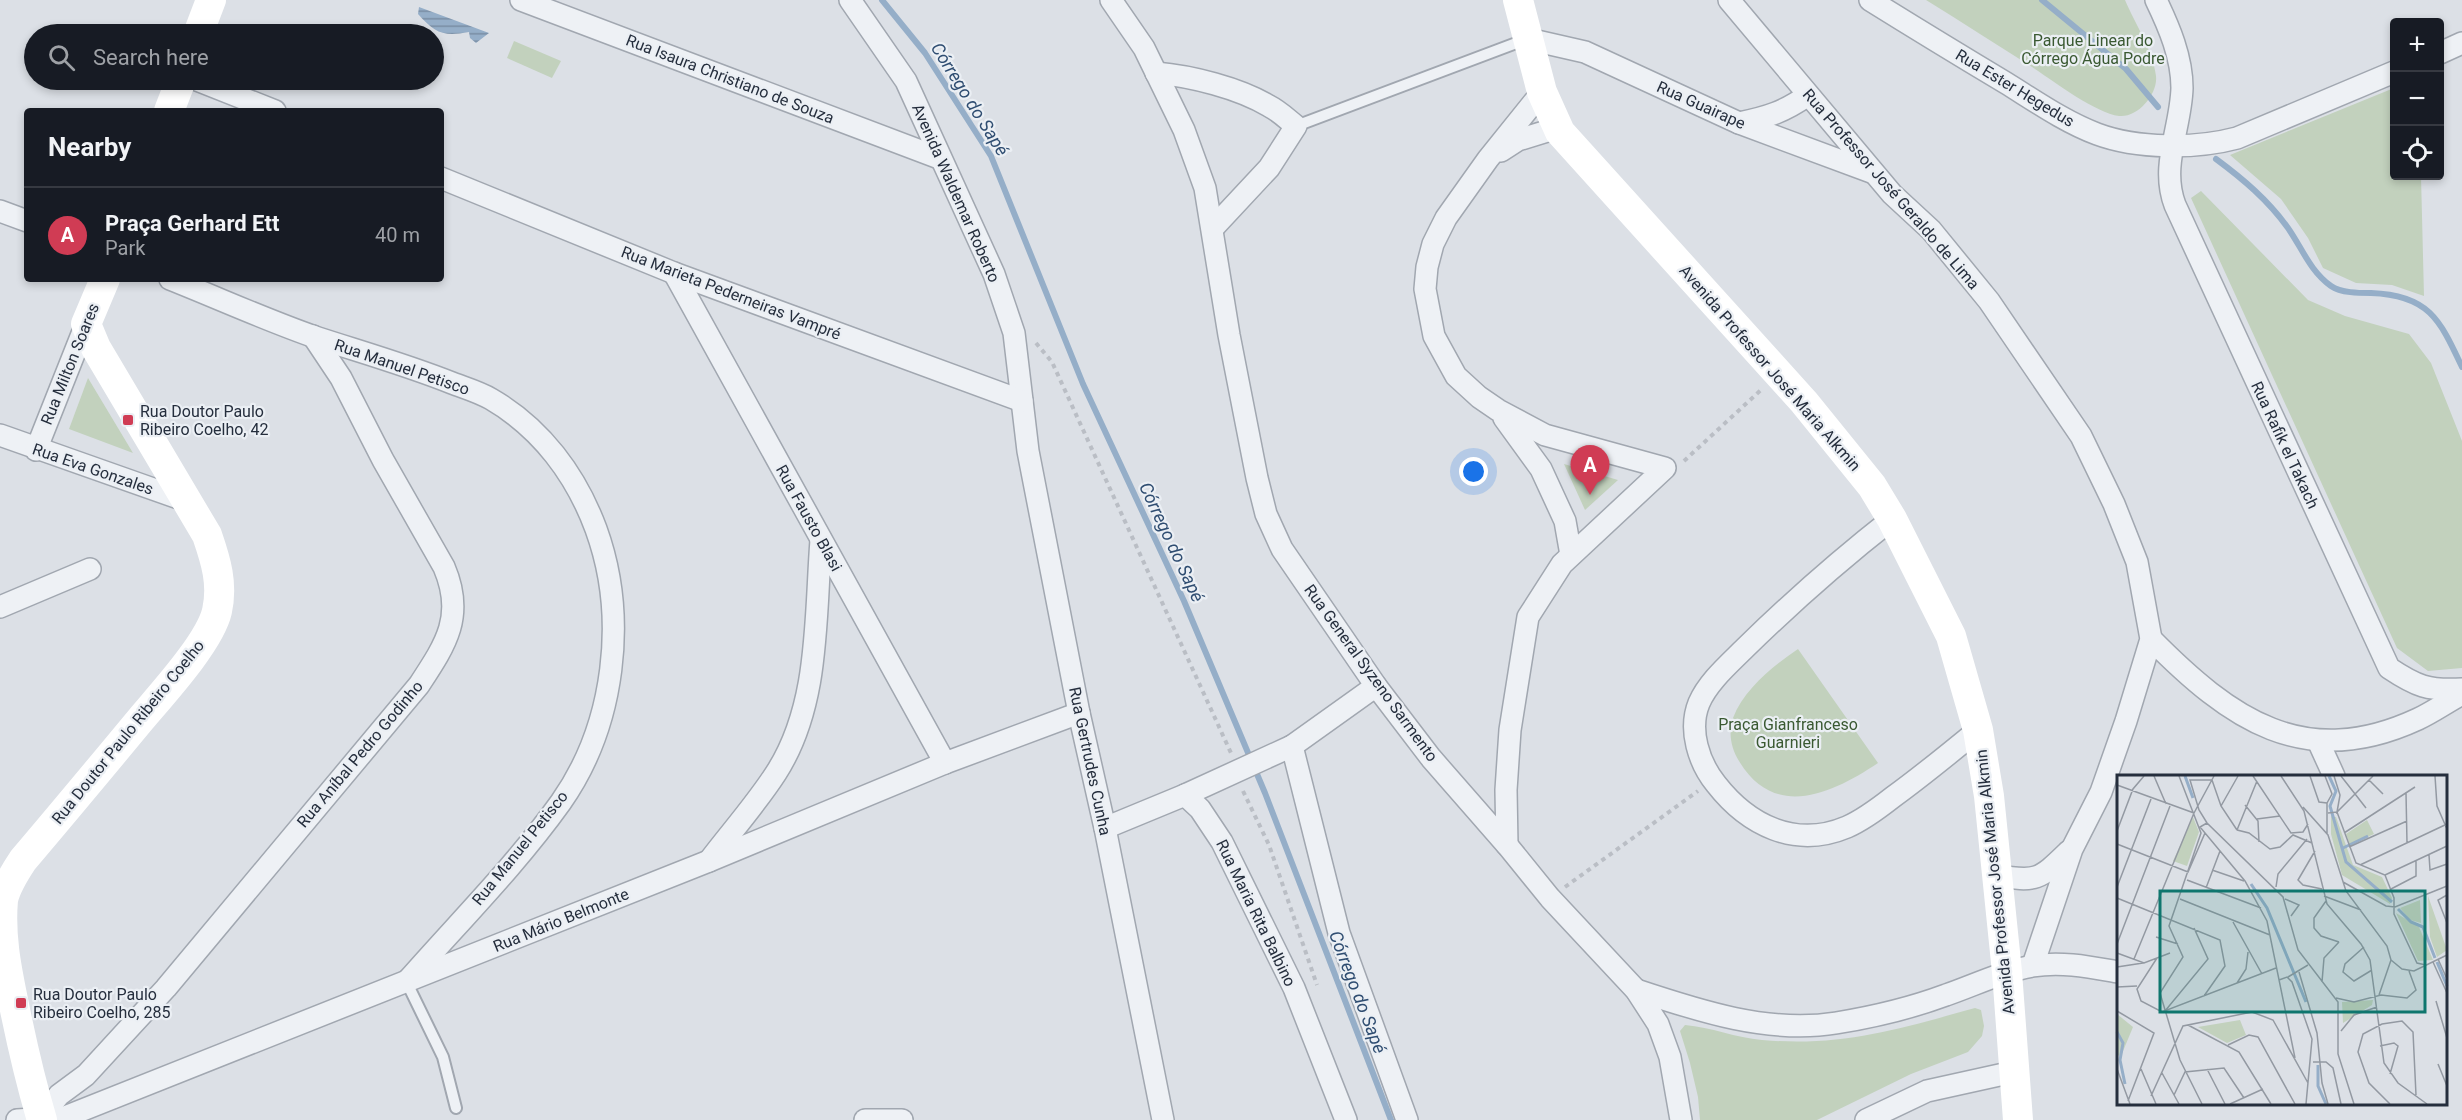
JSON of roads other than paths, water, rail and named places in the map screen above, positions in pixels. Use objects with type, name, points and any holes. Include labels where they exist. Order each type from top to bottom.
[{"type":"street","points":[[202,24],[211,0]]},
{"type":"street","name":"Rua Isaura Christiano de Souza","points":[[521,0],[939,158]]},
{"type":"street","name":"Avenida Waldemar Roberto","points":[[850,0],[906,81],[939,158],[1023,336],[1022,402]]},
{"type":"street","name":"Rua General Syzeno Sarmento","points":[[1111,0],[1144,48],[1184,130],[1205,188],[1229,335],[1257,478],[1266,514],[1282,549],[1376,686],[1431,758],[1507,844],[1550,898],[1636,990],[1658,1024],[1670,1057],[1681,1120]]},
{"type":"street","name":"Avenida Professor José Maria Alkmin","points":[[1518,0],[1542,92],[1557,128],[1568,143],[1819,419],[1872,486],[1892,519],[1951,636],[1978,730],[1989,796],[1996,875],[2020,969],[2013,1072],[2018,1120]]},
{"type":"street","name":"Rua Professor José Geraldo de Lima","points":[[1729,0],[1874,174],[1931,230],[1989,301],[2081,436],[2114,504],[2137,562],[2151,639],[2101,792],[2072,849],[2020,969]]},
{"type":"street","name":"Rua Ester Hegedus","points":[[1870,0],[2061,117],[2096,134],[2127,141],[2172,145],[2213,144],[2237,138],[2390,74]]},
{"type":"street","name":"Rua Rafik el Takach","points":[[2156,0],[2180,58],[2182,90],[2172,145],[2169,180],[2175,206],[2389,668],[2415,685],[2448,690],[2462,688]]},
{"type":"street","name":"Rua Guairape","points":[[1528,39],[1585,52],[1738,123],[1874,174]]},
{"type":"street","points":[[2444,51],[2462,43]]},
{"type":"street","points":[[1156,73],[1183,75],[1221,86],[1269,105],[1296,126],[1269,168],[1213,228]]},
{"type":"street","points":[[170,108],[177,90]]},
{"type":"street","points":[[222,90],[267,108]]},
{"type":"street","points":[[1507,844],[1506,790],[1510,730],[1528,617],[1562,564],[1665,468],[1545,435],[1498,410],[1479,397],[1449,366],[1434,336],[1425,289],[1433,243],[1446,218],[1488,159],[1542,92]]},
{"type":"street","points":[[1738,123],[1778,113],[1808,95]]},
{"type":"street","points":[[1488,159],[1518,140],[1557,128]]},
{"type":"street","name":"Rua Marieta Pederneiras Vampré","points":[[444,179],[674,273],[1022,402]]},
{"type":"street","points":[[0,211],[24,220]]},
{"type":"street","name":"Rua Fausto Blasi","points":[[674,273],[945,763]]},
{"type":"street","name":"Rua Milton Soares","points":[[36,450],[104,282]]},
{"type":"street","name":"Rua Manuel Petisco","points":[[178,282],[313,336],[420,370],[489,398],[521,420],[554,452],[581,496],[601,543],[610,579],[613,645],[607,696],[579,770],[562,800],[524,849],[406,981]]},
{"type":"street","name":"Rua Doutor Paulo Ribeiro Coelho","points":[[29,1119],[25,1057],[0,941],[3,897],[11,878],[23,860],[173,681],[210,630],[217,612],[219,591],[218,565],[207,535],[96,348],[86,324]]},
{"type":"street","name":"Rua Aníbal Pedro Godinho","points":[[29,1119],[86,1075],[173,979],[419,685],[441,652],[450,631],[454,610],[450,580],[444,567],[383,460],[340,378],[313,336]]},
{"type":"street","name":"Rua Gertrudes Cunha","points":[[1022,402],[1028,452],[1079,713],[1105,828],[1163,1120]]},
{"type":"street","points":[[1498,410],[1541,469],[1565,521],[1571,555]]},
{"type":"street","name":"Rua Eva Gonzales","points":[[0,435],[36,450],[187,501]]},
{"type":"street","points":[[1892,519],[1784,609],[1719,675],[1698,704],[1694,722],[1696,745],[1713,780],[1727,798],[1758,824],[1779,831],[1802,834],[1825,833],[1848,827],[1876,810],[1978,730]]},
{"type":"street","points":[[709,861],[777,772],[802,717],[811,675],[821,540]]},
{"type":"street","points":[[0,608],[90,569]]},
{"type":"street","points":[[2151,639],[2186,674],[2248,718],[2285,734],[2318,741],[2359,738],[2388,729],[2417,719],[2462,694]]},
{"type":"street","points":[[1105,828],[1284,750],[1376,686]]},
{"type":"street","name":"Rua Mário Belmonte","points":[[0,1117],[29,1119],[65,1117],[709,861],[945,763],[1079,713]]},
{"type":"street","points":[[2318,741],[2333,775]]},
{"type":"street","points":[[1284,750],[1339,933],[1407,1120]]},
{"type":"street","name":"Rua Maria Rita Balbino","points":[[1185,795],[1200,809],[1222,842],[1294,988],[1346,1120]]},
{"type":"street","name":"Rua Professor José Geraldo de Lima","points":[[1996,875],[2020,880],[2033,879],[2044,874],[2072,849]]},
{"type":"street","points":[[1636,990],[1691,1008],[1774,1025],[1806,1026],[1835,1024],[1885,1014],[2020,969],[2055,964],[2117,972]]},
{"type":"street","points":[[1866,1120],[1927,1091],[2013,1072]]},
{"type":"street","points":[[865,1120],[902,1120]]},
{"type":"lane","points":[[1296,126],[1528,39]]},
{"type":"lane","points":[[406,981],[443,1057],[456,1107]]},
{"type":"water","points":[[419,7],[489,33],[476,43],[470,38],[469,32],[444,33],[444,24],[427,24],[418,14]]},
{"type":"waterway","name":"Córrego do Sapé","points":[[882,0],[925,53],[991,156],[1083,384],[1184,601],[1265,793],[1391,1120]]},
{"type":"waterway","points":[[2042,0],[2126,69],[2158,107]]},
{"type":"waterway","points":[[2216,159],[2264,199],[2288,228],[2317,273],[2331,286],[2350,292],[2391,295],[2419,305],[2439,323],[2462,367]]},
{"type":"place","name":"Rua Doutor Paulo Ribeiro Coelho, 42","points":[[128,420]]},
{"type":"place","name":"Praça Gerhard Ett","points":[[1590,495]]},
{"type":"place","name":"Rua Doutor Paulo Ribeiro Coelho, 285","points":[[21,1003]]},
{"type":"park label","name":"Parque Linear do Córrego Água Podre","points":[[2093,49]]},
{"type":"park label","name":"Praça Gianfranceso Guarnieri","points":[[1788,733]]}]
